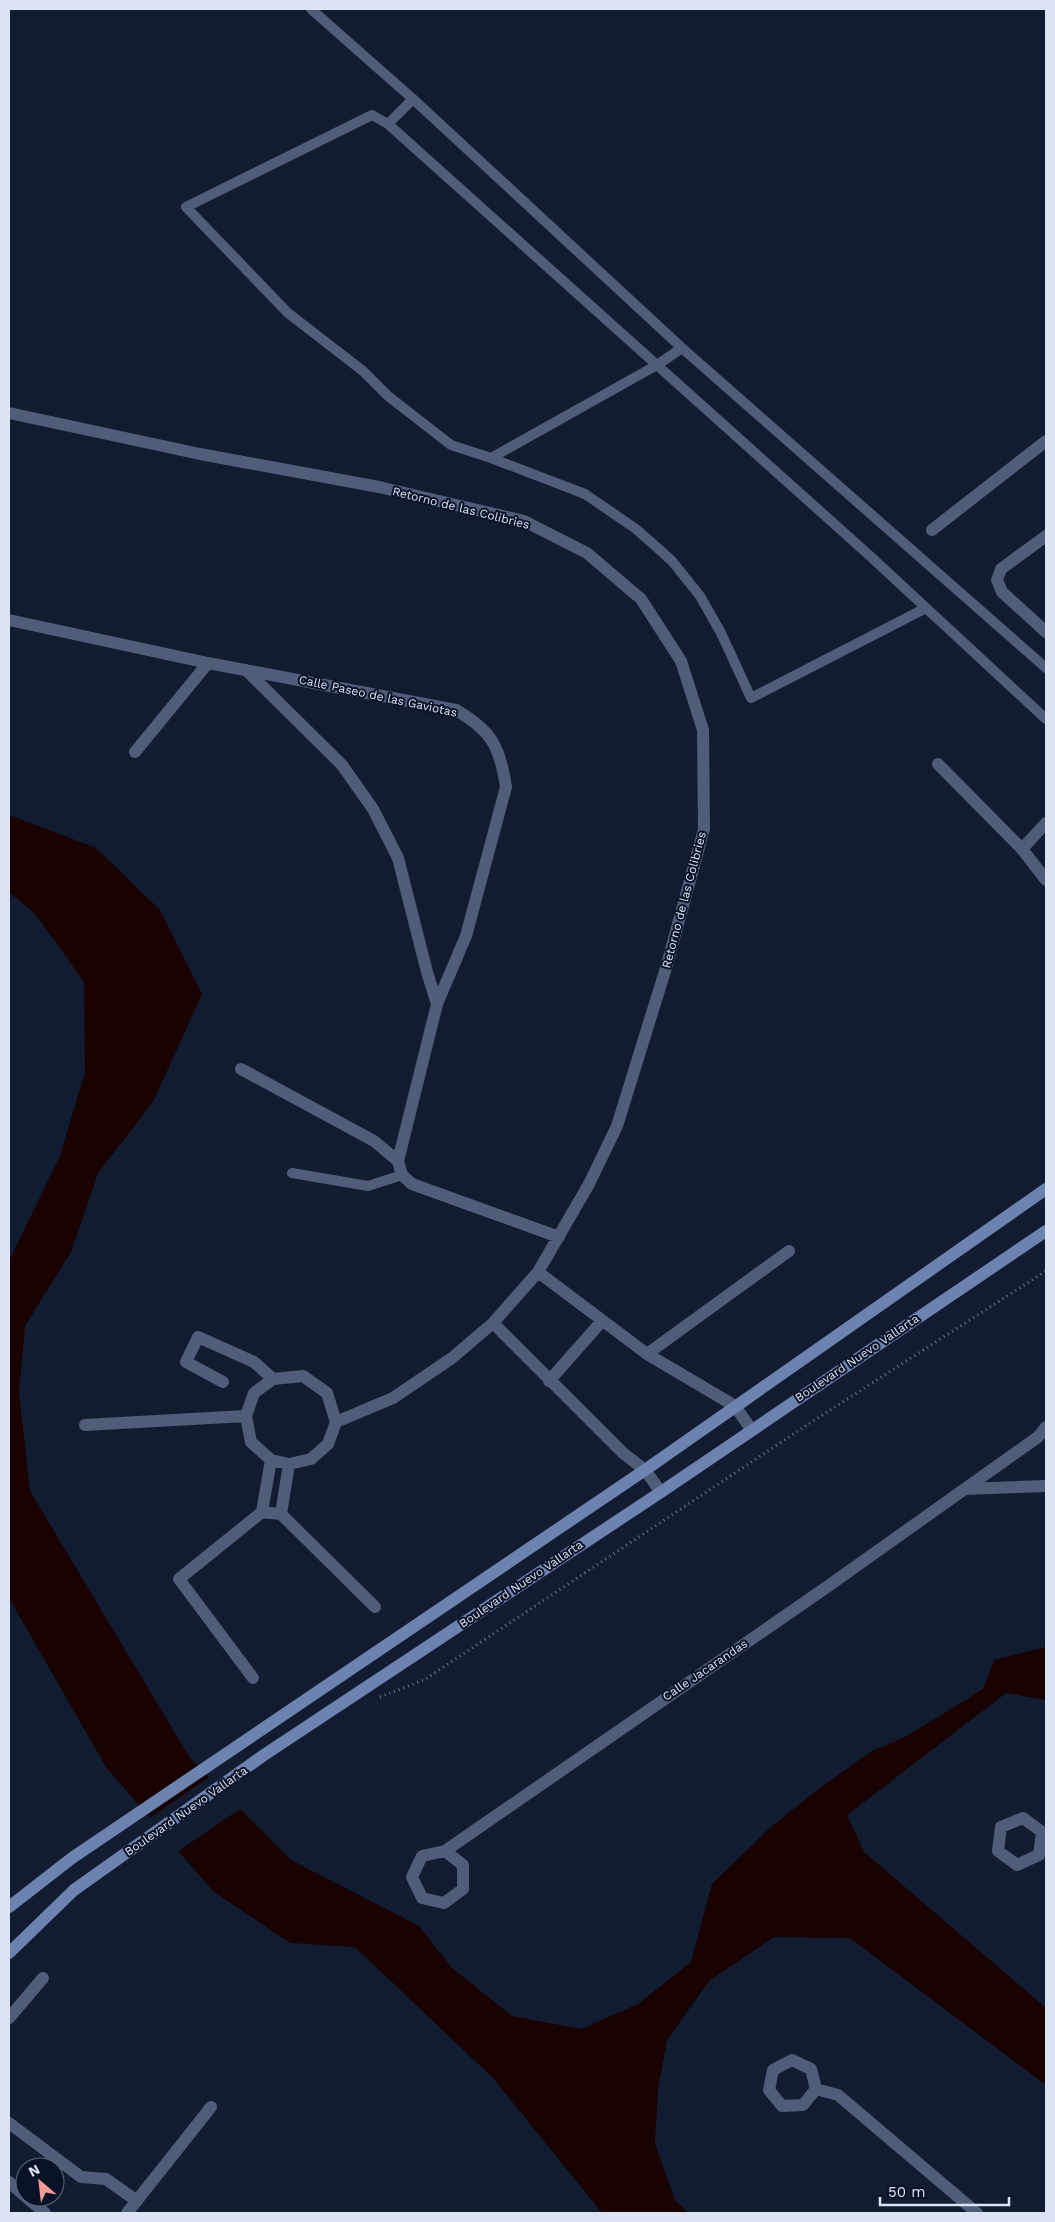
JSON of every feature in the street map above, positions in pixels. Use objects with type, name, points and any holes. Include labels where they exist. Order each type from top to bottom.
[{"type":"main road","name":"Boulevard Nuevo Vallarta","points":[[9,1907],[72,1858],[249,1740],[645,1470],[1046,1189]]},
{"type":"main road","name":"Boulevard Nuevo Vallarta","points":[[9,1953],[74,1890],[264,1755],[661,1492],[1046,1230]]},
{"type":"street","name":"Retorno de las Colibries","points":[[9,413],[200,454],[379,487],[524,522],[587,553],[641,600],[681,661],[703,730],[704,829],[666,968],[617,1126],[590,1184],[538,1272],[493,1323],[452,1358],[393,1398],[336,1422]]},
{"type":"street","points":[[932,530],[1046,441]]},
{"type":"street","points":[[1046,536],[1001,569],[997,580],[1002,592],[1046,632]]},
{"type":"street","name":"Calle Paseo de las Gaviotas","points":[[9,620],[208,663],[456,710],[477,722],[493,741],[503,762],[506,787],[466,936],[437,1004],[398,1160],[402,1175]]},
{"type":"street","points":[[135,752],[208,663]]},
{"type":"street","points":[[246,670],[342,765],[372,809],[398,858],[426,972],[437,1004]]},
{"type":"street","points":[[938,764],[1022,850],[1046,880]]},
{"type":"street","points":[[1022,850],[1046,822]]},
{"type":"street","points":[[242,1069],[374,1141],[398,1160]]},
{"type":"street","points":[[402,1175],[412,1184],[559,1237]]},
{"type":"street","points":[[647,1354],[789,1251]]},
{"type":"street","points":[[538,1272],[647,1354],[735,1406],[751,1429]]},
{"type":"street","points":[[549,1381],[602,1321]]},
{"type":"street","points":[[493,1323],[623,1453],[645,1470],[661,1492]]},
{"type":"street","points":[[223,1382],[186,1362],[198,1337],[254,1362],[273,1378]]},
{"type":"street","points":[[303,1376],[327,1393],[336,1422],[328,1444],[311,1460],[288,1464],[272,1460],[251,1442],[246,1416],[254,1393],[273,1378],[303,1376]]},
{"type":"street","points":[[85,1425],[246,1416]]},
{"type":"street","name":"Calle Jacarandas","points":[[445,1850],[463,1865],[463,1889],[444,1903],[422,1898],[412,1877],[422,1856],[445,1850],[1044,1437]]},
{"type":"street","points":[[253,1678],[179,1579],[262,1512],[272,1460]]},
{"type":"street","points":[[281,1514],[288,1464]]},
{"type":"street","points":[[965,1490],[1046,1486]]},
{"type":"street","points":[[262,1512],[281,1514],[375,1607]]},
{"type":"street","points":[[9,2018],[43,1978]]},
{"type":"street","points":[[816,2089],[838,2095],[976,2213]]},
{"type":"street","points":[[127,2213],[211,2107]]},
{"type":"street","points":[[9,2123],[81,2177],[106,2179],[136,2201]]},
{"type":"lane","points":[[311,9],[413,99],[682,348],[1046,668]]},
{"type":"lane","points":[[388,124],[413,99]]},
{"type":"lane","points":[[926,608],[751,698],[721,633],[700,596],[672,561],[636,529],[598,501],[585,494],[491,458],[451,445],[388,396],[363,371],[288,313],[186,207],[372,116],[388,124],[926,608],[1046,719]]},
{"type":"lane","points":[[491,458],[657,365],[682,348]]},
{"type":"lane","points":[[292,1173],[368,1186],[402,1175]]},
{"type":"path","points":[[379,1698],[424,1680],[810,1423],[1046,1271]]},
{"type":"shaded area","points":[[9,815],[96,848],[160,910],[202,994],[153,1102],[98,1173],[71,1252],[25,1326],[19,1393],[30,1491],[190,1758],[291,1860],[419,1926],[452,1968],[512,2016],[581,2029],[638,2004],[691,1962],[712,1884],[772,1826],[870,1752],[907,1736],[983,1689],[994,1660],[1046,1647],[1046,1700],[1006,1693],[847,1815],[864,1852],[1046,2008],[1046,2085],[850,1938],[774,1937],[709,1981],[667,2040],[658,2088],[655,2144],[675,2200],[688,2213],[602,2213],[493,2078],[355,1947],[290,1943],[213,1891],[106,1767],[9,1598],[9,1261],[60,1156],[85,1072],[84,982],[36,915],[9,892]]},
{"type":"pier","points":[[211,1776],[231,1796],[240,1809],[177,1852],[148,1819]]}]
